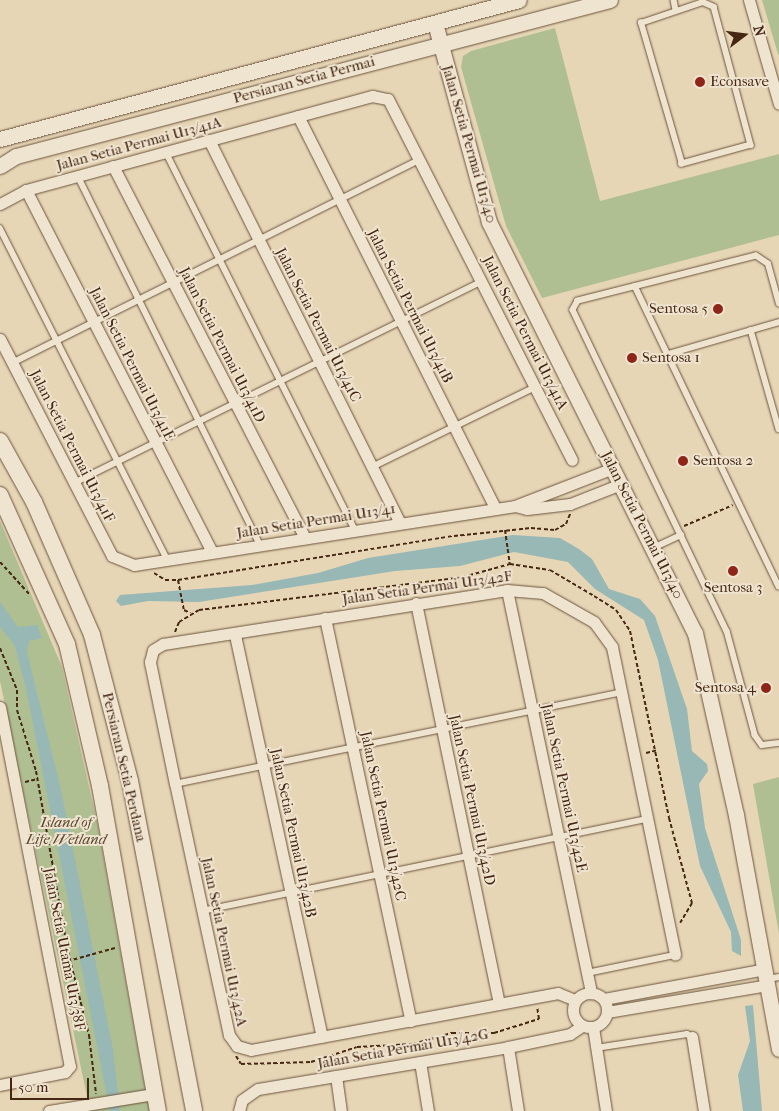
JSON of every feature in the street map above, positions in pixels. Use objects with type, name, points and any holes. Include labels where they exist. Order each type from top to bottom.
[{"type":"main road","name":"Persiaran Setia Perdana","points":[[0,441],[34,502],[92,635],[130,782],[194,1111]]},
{"type":"main road","name":"Persiaran Setia Perdana","points":[[0,495],[66,644],[100,786],[154,1106]]},
{"type":"street","name":"Persiaran Setia Permai","points":[[0,139],[519,0]]},
{"type":"street","name":"Persiaran Setia Permai","points":[[0,166],[16,156],[610,0]]},
{"type":"street","points":[[749,0],[775,74],[779,104]]},
{"type":"street","name":"Jalan Setia Permai U13/40","points":[[436,23],[489,222],[680,597],[707,676],[770,977],[779,1049]]},
{"type":"street","name":"Jalan Setia Permai U13/41A","points":[[0,204],[26,190],[298,116],[380,96],[394,105],[572,460]]},
{"type":"street","name":"Jalan Setia Permai U13/41B","points":[[298,116],[496,509]]},
{"type":"street","name":"Jalan Setia Permai U13/41C","points":[[209,140],[400,523]]},
{"type":"street","name":"Jalan Setia Permai U13/41D","points":[[113,166],[305,538]]},
{"type":"street","name":"Jalan Setia Permai U13/41E","points":[[26,190],[212,552]]},
{"type":"street","name":"Jalan Setia Permai U13/41F","points":[[0,339],[112,556],[122,562]]},
{"type":"street","name":"Jalan Setia Permai U13/41","points":[[122,562],[145,564],[515,506],[613,468]]},
{"type":"street","name":"Jalan Setia Permai U13/41","points":[[515,506],[527,510],[570,504],[621,484]]},
{"type":"street","name":"Jalan Setia Permai U13/42F","points":[[153,650],[176,642],[235,635],[325,618],[507,590],[543,593],[594,622],[612,647],[672,929],[675,955]]},
{"type":"street","name":"Jalan Setia Permai U13/42E","points":[[507,590],[591,993]]},
{"type":"street","name":"Jalan Setia Permai U13/42D","points":[[416,603],[499,1004]]},
{"type":"street","name":"Jalan Setia Permai U13/42C","points":[[325,618],[411,1021]]},
{"type":"street","name":"Jalan Setia Permai U13/42B","points":[[235,635],[322,1037]]},
{"type":"street","name":"Jalan Setia Permai U13/42A","points":[[153,650],[150,662],[175,784],[229,1035],[237,1046],[251,1050],[535,997],[565,994],[575,1000]]},
{"type":"street","name":"Jalan Setia Utama U13/38F","points":[[0,707],[52,965],[70,1066],[65,1072],[0,1085]]},
{"type":"street","points":[[606,1111],[596,1048],[587,1027],[574,1017],[575,1000],[591,993],[604,999],[667,987],[770,977]]},
{"type":"street","points":[[607,1012],[670,1001],[770,977]]},
{"type":"street","points":[[667,987],[670,1001]]},
{"type":"street","points":[[587,1027],[602,1022],[607,1012],[604,999]]},
{"type":"street","name":"Jalan Setia Permai U13/42G","points":[[239,1111],[242,1100],[258,1089],[508,1047],[570,1034],[587,1027]]},
{"type":"street","points":[[692,1037],[704,1111]]},
{"type":"street","points":[[508,1047],[518,1111]]},
{"type":"street","points":[[420,1062],[428,1111]]},
{"type":"street","points":[[336,1076],[341,1111]]},
{"type":"street","points":[[49,1111],[124,1099],[154,1106]]},
{"type":"lane","points":[[674,0],[676,10]]},
{"type":"lane","points":[[703,2],[714,7],[750,140],[747,147],[685,164],[678,161],[641,23],[676,10],[703,2]]},
{"type":"lane","points":[[166,152],[355,530]]},
{"type":"lane","points":[[12,363],[422,159]]},
{"type":"lane","points":[[78,176],[260,545]]},
{"type":"lane","points":[[0,228],[168,560]]},
{"type":"lane","points":[[779,304],[768,264],[756,256],[578,301],[573,310],[727,631],[755,735],[762,745],[779,743]]},
{"type":"lane","points":[[74,484],[482,281]]},
{"type":"lane","points":[[635,286],[742,501],[779,586]]},
{"type":"lane","points":[[669,354],[779,322]]},
{"type":"lane","points":[[750,330],[779,429]]},
{"type":"lane","points":[[372,467],[535,387]]},
{"type":"lane","points":[[654,548],[681,535]]},
{"type":"lane","points":[[175,784],[622,692]]},
{"type":"lane","points":[[202,911],[648,819]]},
{"type":"lane","points":[[587,973],[675,955]]},
{"type":"lane","points":[[596,1048],[687,1034],[692,1037]]},
{"type":"path","points":[[678,528],[742,501]]},
{"type":"path","points":[[145,564],[165,580],[178,580],[505,530],[561,528],[570,519],[570,504]]},
{"type":"path","points":[[505,530],[510,564]]},
{"type":"path","points":[[0,562],[35,599]]},
{"type":"path","points":[[176,642],[179,622],[190,613],[463,577],[510,564],[550,570],[624,618],[658,750],[669,818],[692,903],[685,920],[672,929]]},
{"type":"path","points":[[178,580],[184,610],[190,613]]},
{"type":"path","points":[[0,648],[12,672],[22,728],[36,771],[70,961],[89,1035],[102,1103]]},
{"type":"path","points":[[635,756],[658,750]]},
{"type":"path","points":[[52,965],[120,946]]},
{"type":"path","points":[[237,1046],[236,1060],[241,1064],[296,1063],[357,1047],[413,1044],[452,1033],[494,1033],[539,1019],[535,997]]},
{"type":"green space","points":[[762,0],[779,0],[779,55],[778,54]]},
{"type":"green space","points":[[555,28],[600,201],[779,154],[779,235],[542,298],[506,226],[461,67],[463,56],[471,51]]},
{"type":"green space","name":"Island of Life Wetland","points":[[0,521],[62,667],[97,822],[149,1111],[90,1111],[0,681]]},
{"type":"green space","points":[[779,777],[779,934],[753,784]]},
{"type":"water","points":[[513,535],[560,538],[592,559],[609,589],[640,599],[655,616],[687,709],[692,751],[707,764],[708,771],[699,784],[705,828],[741,940],[741,956],[732,951],[731,932],[700,866],[658,660],[644,620],[595,589],[568,562],[514,552],[460,566],[395,571],[199,602],[148,601],[121,606],[116,601],[120,595],[252,585],[318,573],[368,558]]},
{"type":"water","points":[[0,602],[18,627],[37,625],[42,638],[29,641],[27,652],[60,785],[113,1049],[120,1111],[110,1111],[25,684],[15,646],[0,627]]},
{"type":"water","points":[[753,1005],[762,1111],[743,1111],[738,1075],[750,1041],[745,1006]]},
{"type":"place","name":"Econsave","points":[[700,82]]},
{"type":"place","name":"Sentosa 5","points":[[718,309]]},
{"type":"place","name":"Sentosa 1","points":[[632,358]]},
{"type":"place","name":"Sentosa 2","points":[[683,461]]},
{"type":"place","name":"Sentosa 3","points":[[733,571]]},
{"type":"place","name":"Sentosa 4","points":[[766,688]]}]
